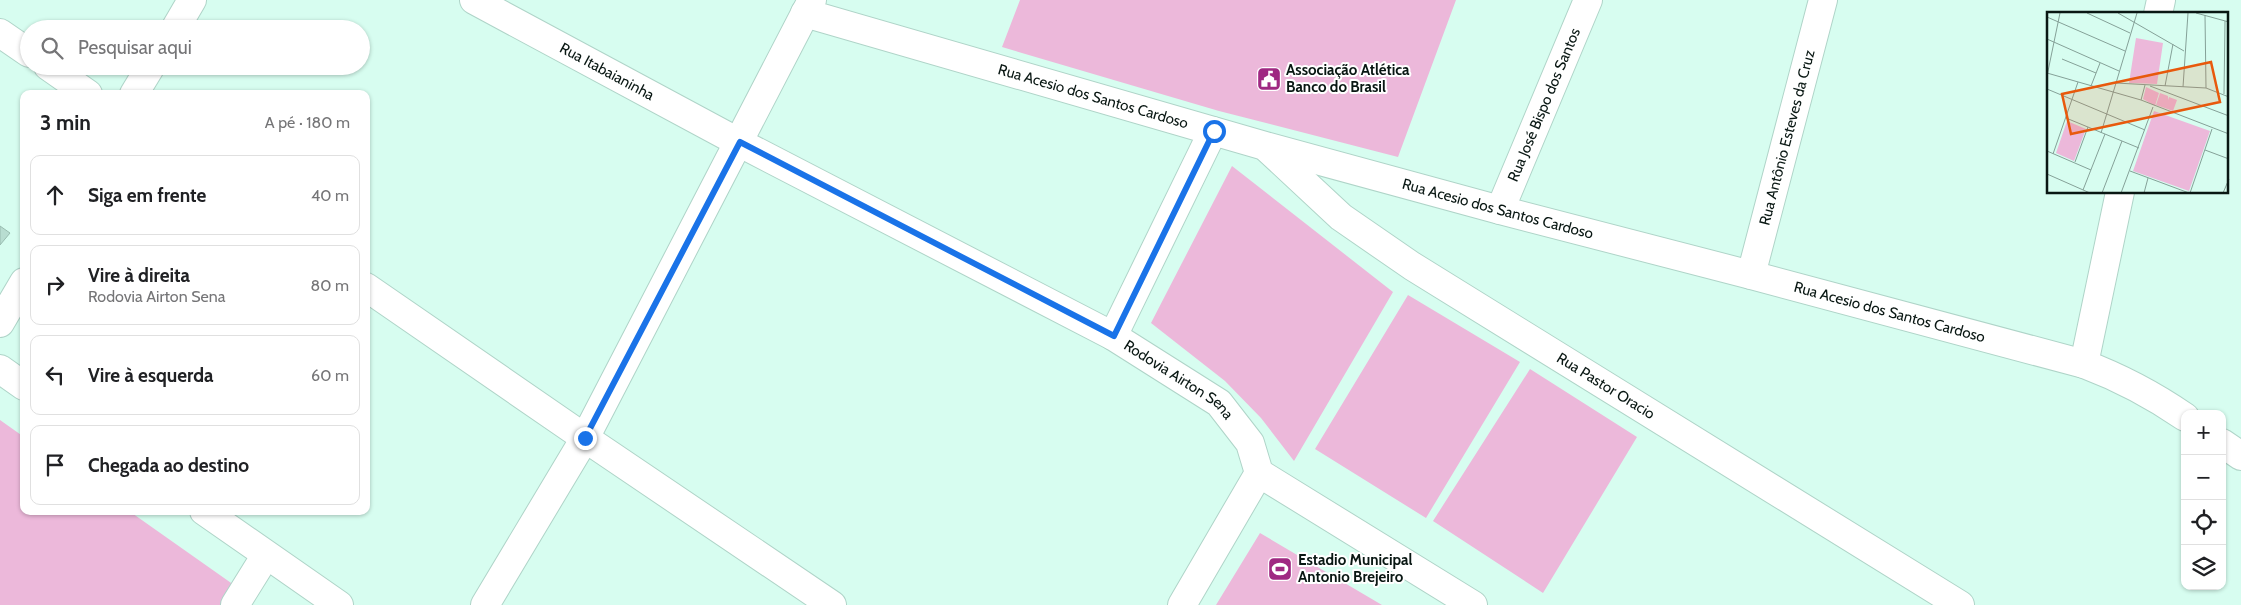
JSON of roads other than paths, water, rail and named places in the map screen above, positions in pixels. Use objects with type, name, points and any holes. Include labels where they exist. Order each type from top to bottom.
[{"type":"street","points":[[180,20],[192,0]]},
{"type":"street","name":"Rua Itabaianinha","points":[[474,0],[740,142]]},
{"type":"street","name":"Rua José Bispo dos Santos","points":[[1500,210],[1588,0]]},
{"type":"street","name":"Rua Antônio Esteves da Cruz","points":[[1751,274],[1823,0]]},
{"type":"street","points":[[485,605],[585,438],[809,6]]},
{"type":"street","name":"Rua Acesio dos Santos Cardoso","points":[[809,6],[1266,146],[1500,210],[1751,274],[2084,364],[2117,377],[2153,396],[2181,414]]},
{"type":"street","points":[[0,33],[20,47]]},
{"type":"street","points":[[61,75],[82,90]]},
{"type":"street","points":[[136,90],[146,75]]},
{"type":"street","points":[[1114,336],[1214,131]]},
{"type":"street","name":"Rodovia Airton Sena","points":[[740,142],[1114,336],[1219,403],[1250,443],[1260,473]]},
{"type":"street","name":"Rua Pastor Oracio","points":[[1266,146],[1341,217],[1412,266],[1960,605]]},
{"type":"street","points":[[2084,364],[2120,194]]},
{"type":"street","points":[[0,323],[20,289]]},
{"type":"street","points":[[370,290],[832,605]]},
{"type":"street","points":[[0,369],[20,383]]},
{"type":"street","points":[[2226,446],[2241,456]]},
{"type":"street","points":[[1182,605],[1260,473],[1472,605]]},
{"type":"street","points":[[210,515],[338,605]]},
{"type":"street","points":[[235,605],[266,555]]},
{"type":"place","name":"Associação Atlética Banco do Brasil","points":[[1269,79]]},
{"type":"place","name":"Estadio Municipal Antonio Brejeiro","points":[[1280,569]]}]
